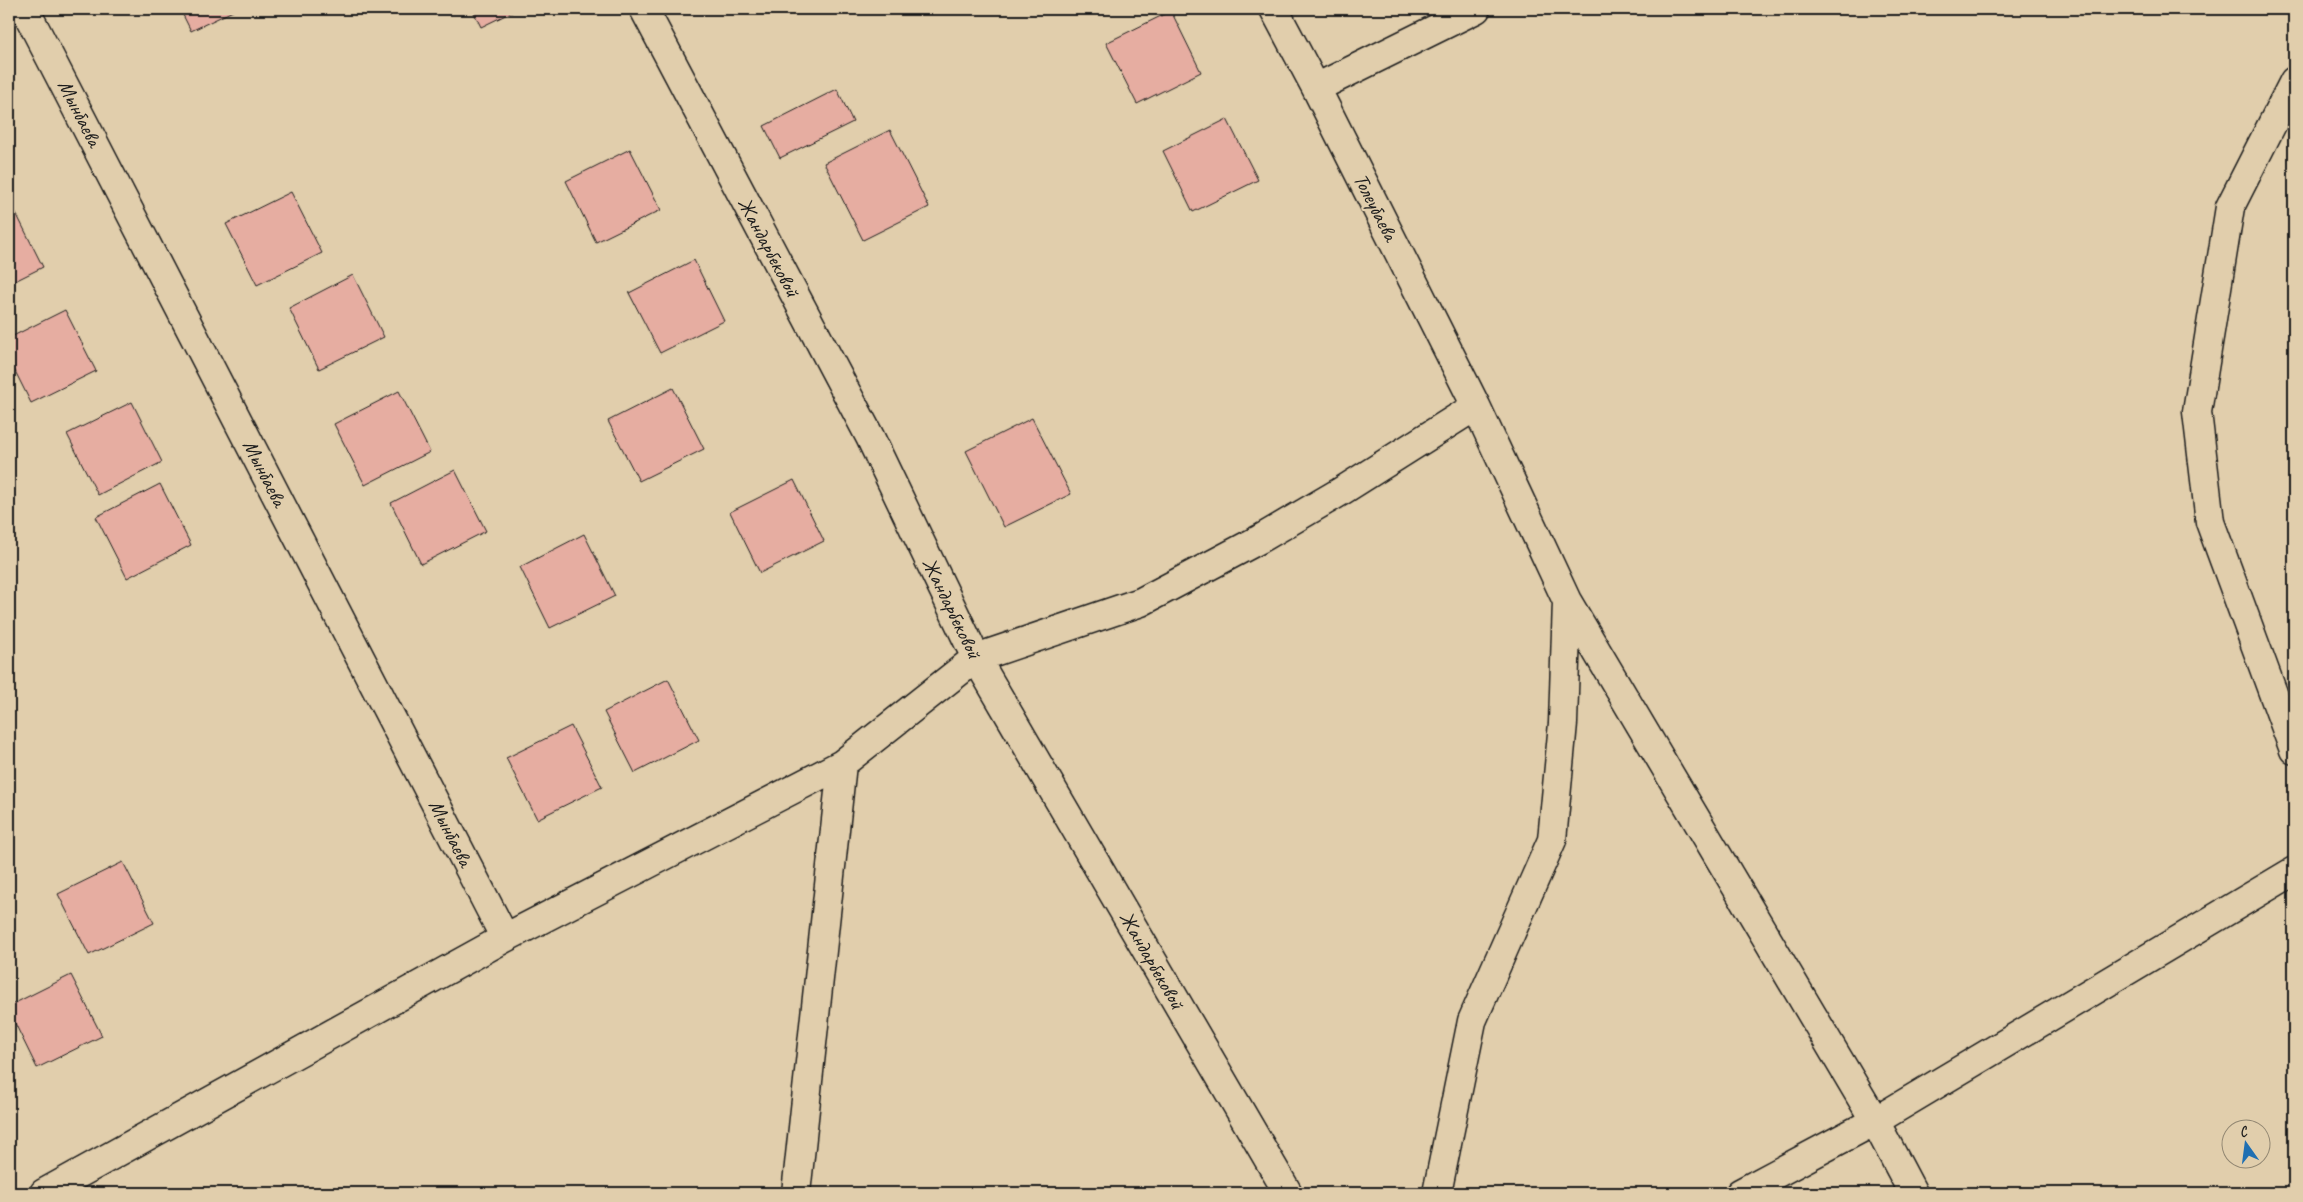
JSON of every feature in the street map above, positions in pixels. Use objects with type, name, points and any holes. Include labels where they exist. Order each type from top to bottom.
[{"type":"street","name":"Мынбаева","points":[[25,9],[505,938]]},
{"type":"street","name":"Жандарбековой","points":[[644,9],[870,437],[976,658],[1288,1193]]},
{"type":"street","name":"Толеубаева","points":[[1274,9],[1316,88],[1476,406],[1566,601],[1876,1120],[1913,1193]]},
{"type":"street","points":[[1316,88],[1476,9]]},
{"type":"street","points":[[2294,81],[2230,207],[2197,412],[2210,522],[2294,750]]},
{"type":"street","points":[[44,1193],[505,938],[842,764],[976,658],[1142,602],[1260,539],[1340,492],[1476,406]]},
{"type":"street","points":[[1437,1193],[1472,1021],[1552,840],[1563,723],[1566,601]]},
{"type":"street","points":[[796,1193],[842,764]]},
{"type":"street","points":[[1740,1193],[1876,1120],[2294,871]]},
{"type":"building","points":[[180,9],[237,9],[191,31]]},
{"type":"building","points":[[472,9],[518,9],[481,27]]},
{"type":"building","points":[[1171,11],[1201,72],[1137,104],[1106,43]]},
{"type":"building","points":[[837,89],[853,122],[780,158],[764,126]]},
{"type":"building","points":[[1227,119],[1258,180],[1193,212],[1163,151]]},
{"type":"building","points":[[890,130],[929,207],[863,240],[824,163]]},
{"type":"building","points":[[630,149],[661,210],[596,242],[566,181]]},
{"type":"building","points":[[291,192],[322,253],[257,285],[226,224]]},
{"type":"building","points":[[9,199],[43,267],[9,284]]},
{"type":"building","points":[[694,260],[724,321],[660,353],[629,293]]},
{"type":"building","points":[[353,275],[384,337],[319,369],[289,308]]},
{"type":"building","points":[[65,310],[96,371],[31,403],[9,359],[9,338]]},
{"type":"building","points":[[673,388],[704,449],[639,481],[608,421]]},
{"type":"building","points":[[399,391],[430,452],[365,485],[334,424]]},
{"type":"building","points":[[132,402],[162,462],[98,495],[67,434]]},
{"type":"building","points":[[1032,418],[1071,494],[1004,527],[966,451]]},
{"type":"building","points":[[455,470],[486,531],[421,564],[391,503]]},
{"type":"building","points":[[794,480],[824,541],[760,573],[730,512]]},
{"type":"building","points":[[160,484],[191,545],[127,578],[96,517]]},
{"type":"building","points":[[584,534],[615,596],[550,628],[520,567]]},
{"type":"building","points":[[668,679],[699,740],[635,773],[604,712]]},
{"type":"building","points":[[571,726],[602,787],[537,819],[506,758]]},
{"type":"building","points":[[123,862],[154,923],[89,955],[58,894]]},
{"type":"building","points":[[71,975],[102,1036],[37,1068],[9,1011],[9,1006]]}]
